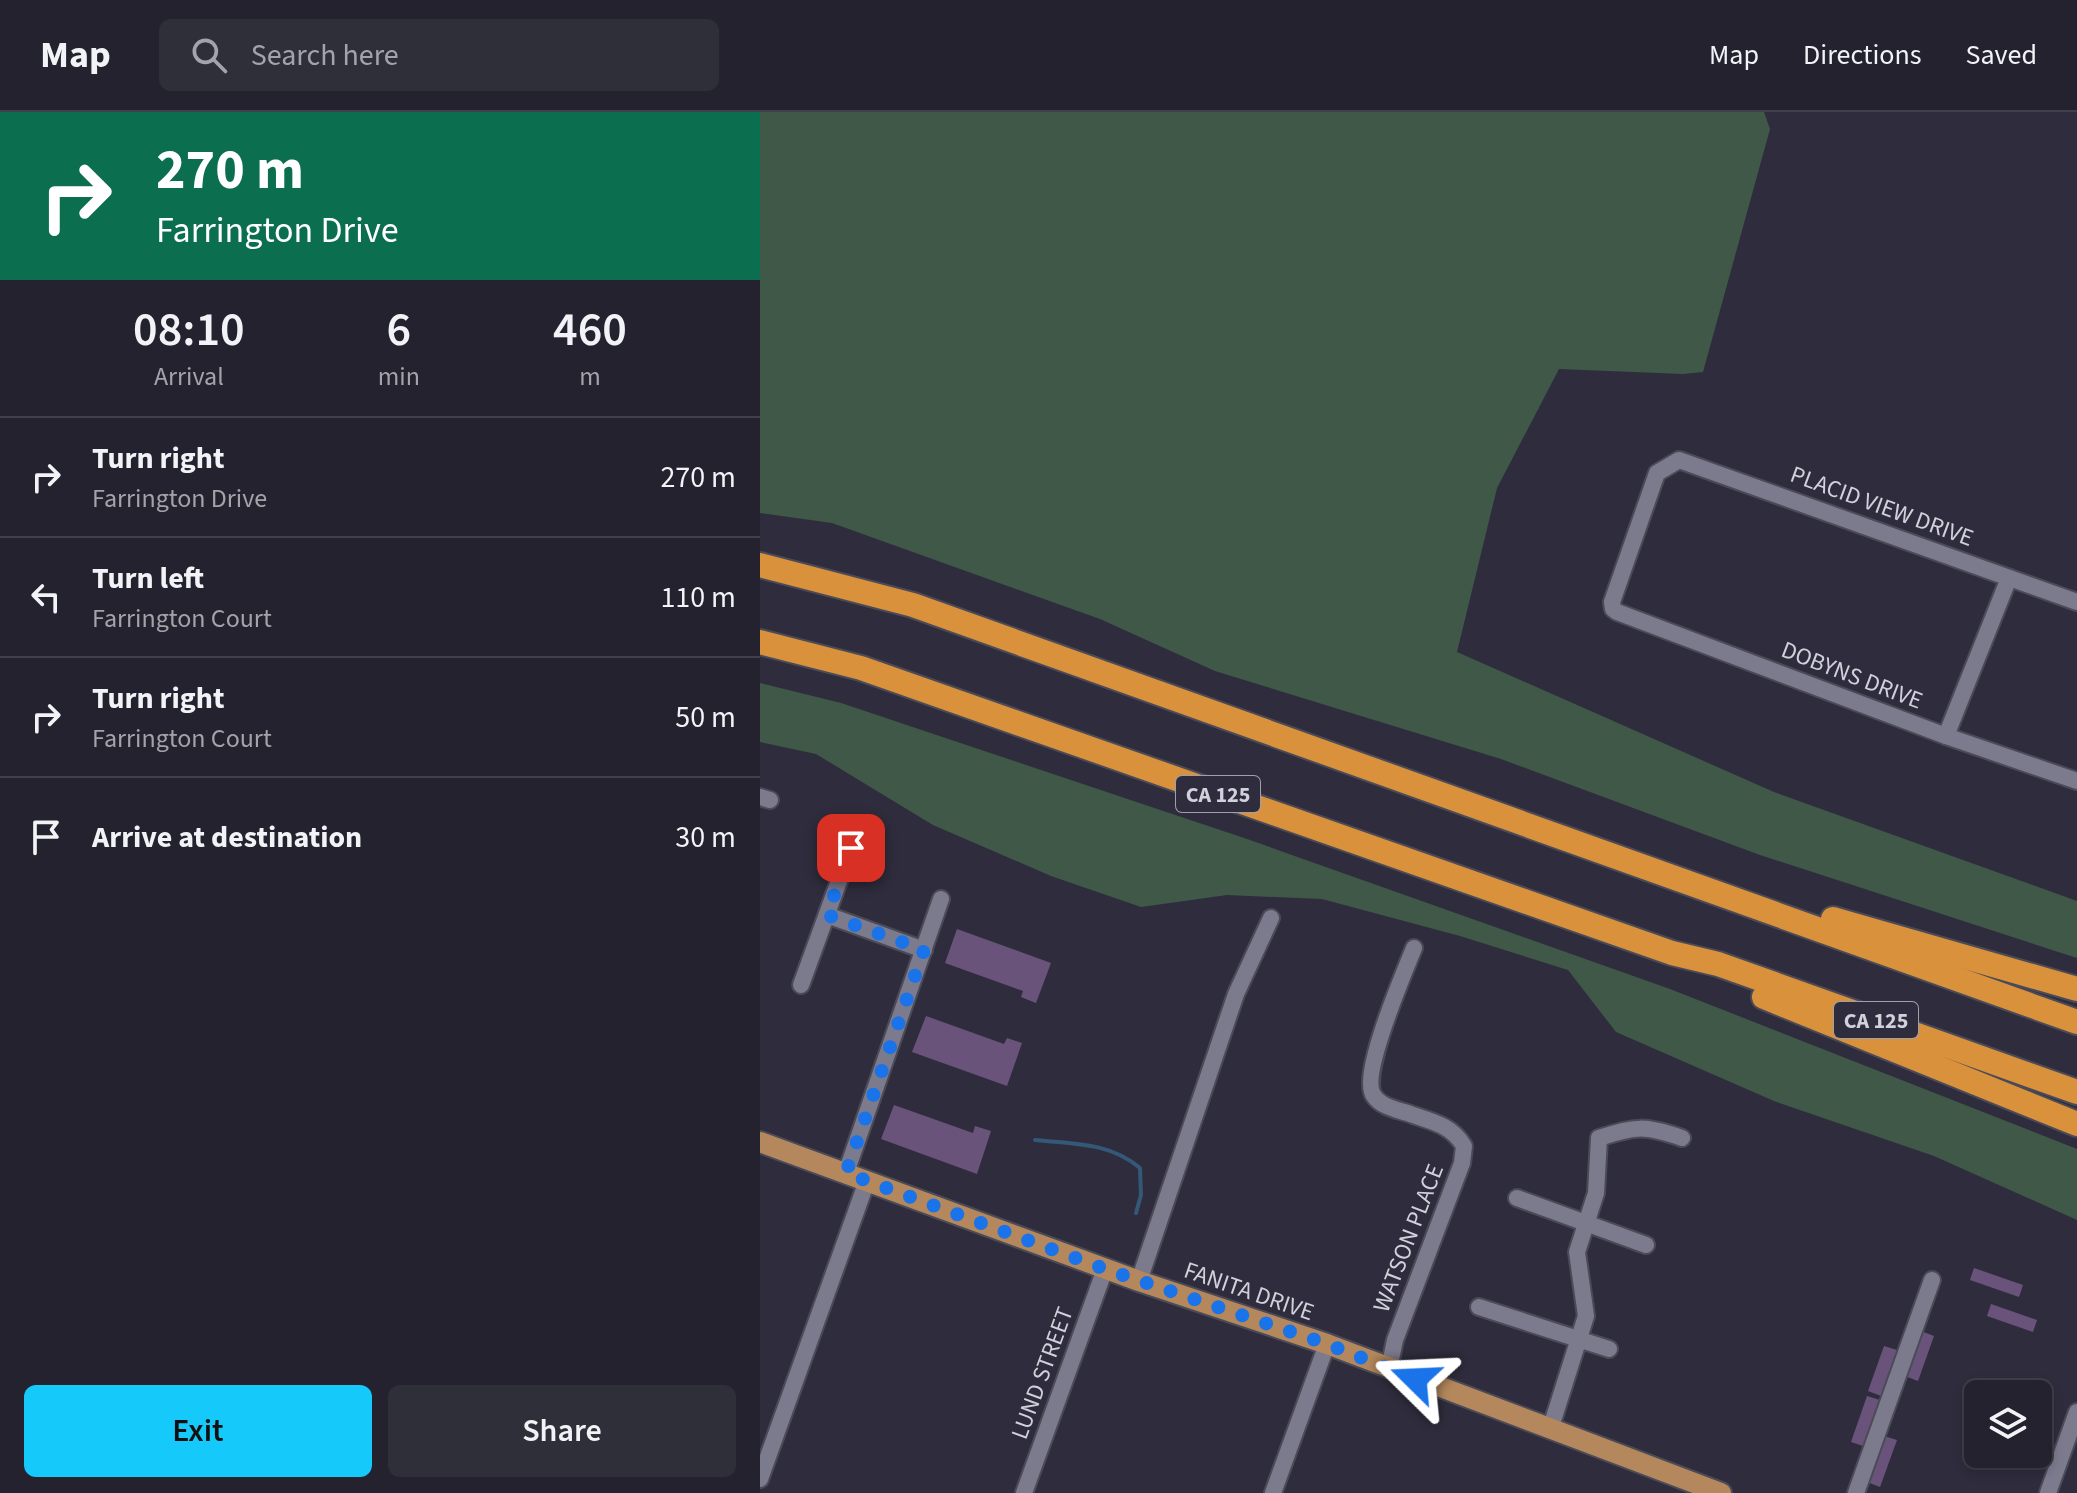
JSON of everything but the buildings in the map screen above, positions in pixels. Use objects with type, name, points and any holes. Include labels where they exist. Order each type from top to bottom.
[{"type":"highway","name":"CA 125","points":[[760,565],[913,605],[2077,1022]]},
{"type":"highway","name":"CA 125","points":[[760,642],[861,668],[1672,953],[1718,964],[2077,1092]]},
{"type":"highway","points":[[1604,852],[2077,989]]},
{"type":"highway","points":[[1672,953],[1686,965],[2077,1124]]},
{"type":"main road","name":"FANITA DRIVE","points":[[760,1142],[1105,1269],[1327,1344],[1721,1493]]},
{"type":"street","name":"PLACID VIEW DRIVE","points":[[1613,609],[1613,596],[1657,473],[1679,460],[2077,602]]},
{"type":"street","points":[[1946,736],[2009,578]]},
{"type":"street","name":"DOBYNS DRIVE","points":[[1613,609],[1946,736],[2077,781]]},
{"type":"street","points":[[801,985],[851,848]]},
{"type":"street","points":[[846,1173],[941,899]]},
{"type":"street","points":[[827,915],[924,950]]},
{"type":"street","points":[[1139,1281],[1236,994],[1271,918]]},
{"type":"street","name":"WATSON PLACE","points":[[1389,1369],[1395,1340],[1462,1163],[1464,1146],[1456,1133],[1446,1126],[1383,1105],[1372,1094],[1369,1080],[1373,1059],[1414,948]]},
{"type":"street","points":[[1550,1430],[1586,1316],[1577,1252],[1596,1193],[1599,1138],[1632,1128],[1651,1128],[1682,1138]]},
{"type":"street","points":[[760,1479],[867,1181]]},
{"type":"street","points":[[1517,1198],[1646,1245]]},
{"type":"street","name":"LUND STREET","points":[[1024,1493],[1105,1269]]},
{"type":"street","points":[[1856,1493],[1932,1280]]},
{"type":"street","points":[[1479,1307],[1609,1349]]},
{"type":"street","points":[[1273,1493],[1327,1344]]},
{"type":"street","points":[[2048,1493],[2077,1412]]},
{"type":"green space","points":[[760,112],[1764,112],[1770,129],[1703,372],[1683,374],[1559,369],[1497,488],[1457,652],[1774,792],[2077,901],[2077,958],[1760,855],[1501,759],[1215,671],[1100,619],[832,523],[760,513]]},
{"type":"green space","points":[[760,683],[841,703],[1247,839],[1670,989],[2077,1149],[2077,1220],[1934,1156],[1774,1101],[1616,1032],[1568,970],[1460,936],[1322,899],[1227,895],[1141,907],[1051,876],[933,825],[816,754],[760,742]]},
{"type":"waterway","points":[[1035,1140],[1103,1149],[1128,1159],[1140,1168],[1141,1195],[1136,1213]]},
{"type":"route","points":[[851,848],[827,915],[924,950],[846,1173],[1105,1269],[1327,1344],[1415,1379]]}]
